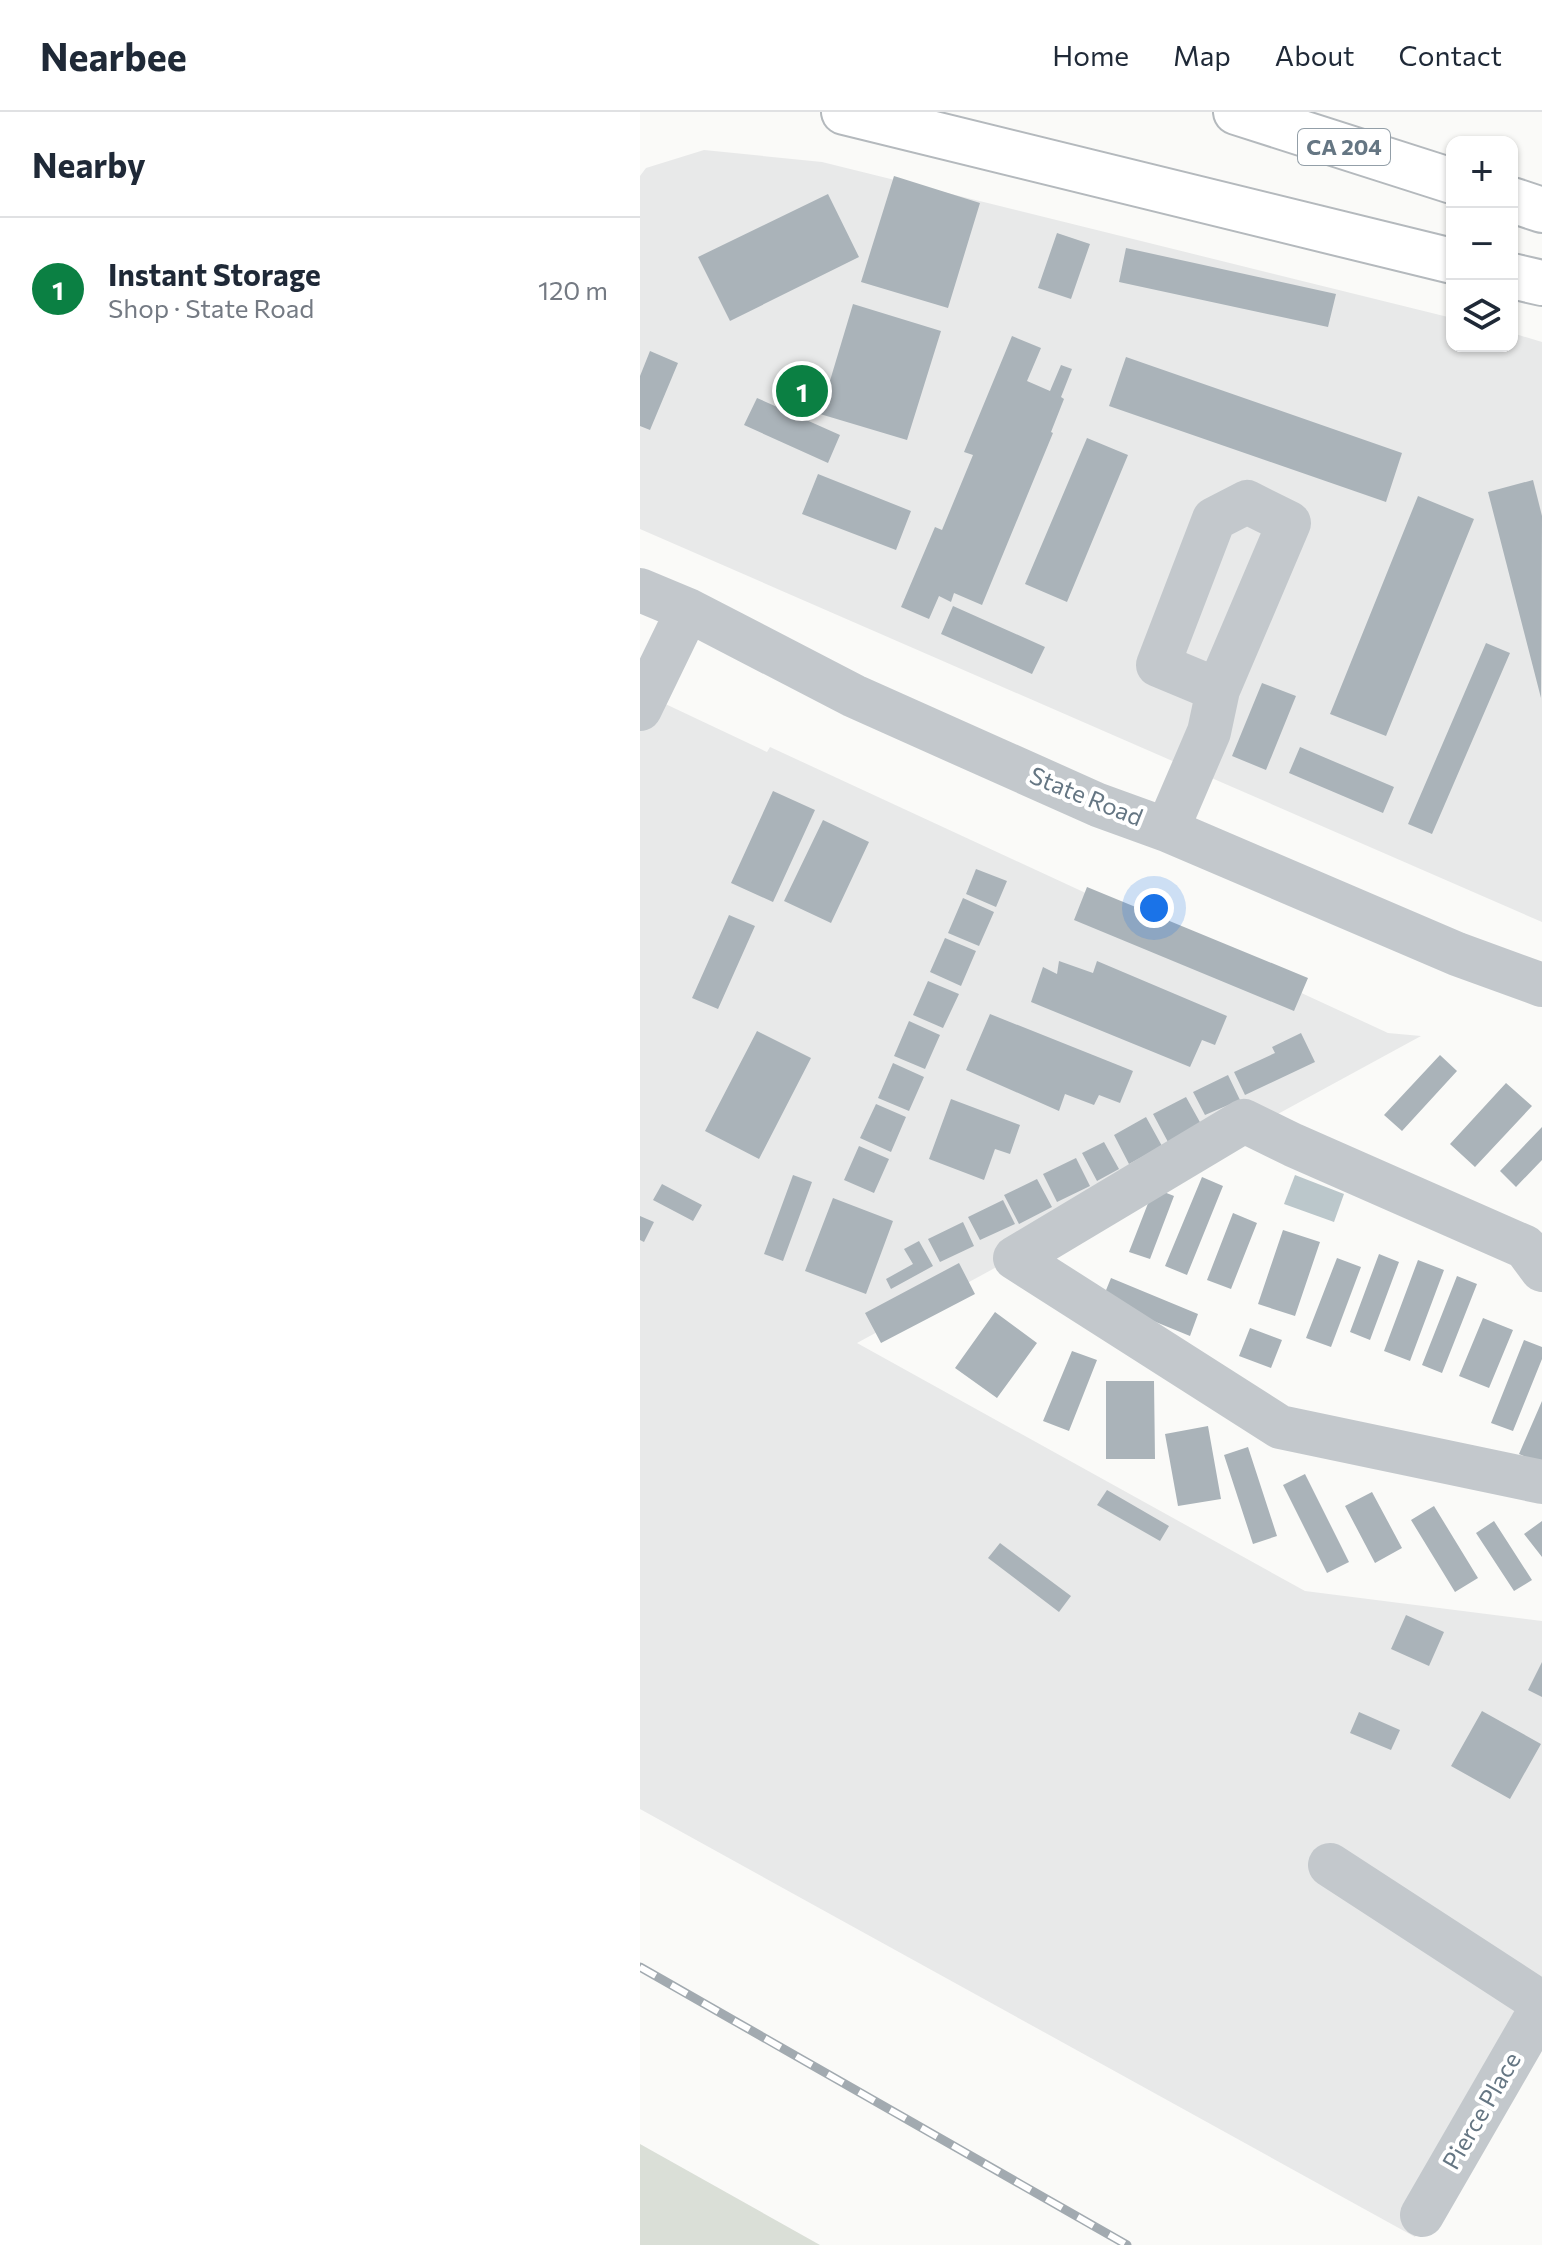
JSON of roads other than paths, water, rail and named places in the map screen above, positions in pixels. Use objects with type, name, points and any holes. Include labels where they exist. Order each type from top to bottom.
[{"type":"highway","points":[[844,112],[1446,260]]},
{"type":"highway","name":"CA 204","points":[[1236,112],[1446,179]]},
{"type":"highway","points":[[1518,202],[1542,210]]},
{"type":"highway","points":[[1518,277],[1542,283]]},
{"type":"street","name":"State Road","points":[[640,590],[688,610],[854,696],[1098,805],[1167,830],[1457,954],[1542,985]]},
{"type":"street","points":[[640,709],[688,610]]},
{"type":"street","points":[[1167,830],[1209,732],[1218,690]]},
{"type":"street","points":[[1542,1270],[1525,1247],[1244,1121],[1015,1258],[1280,1427],[1542,1482]]},
{"type":"street","points":[[1330,1865],[1542,2005]]},
{"type":"street","name":"Pierce Place","points":[[1422,2215],[1542,2005]]},
{"type":"railway","points":[[640,1967],[1127,2245]]},
{"type":"place","name":"Instant Storage","points":[[802,391]]}]
